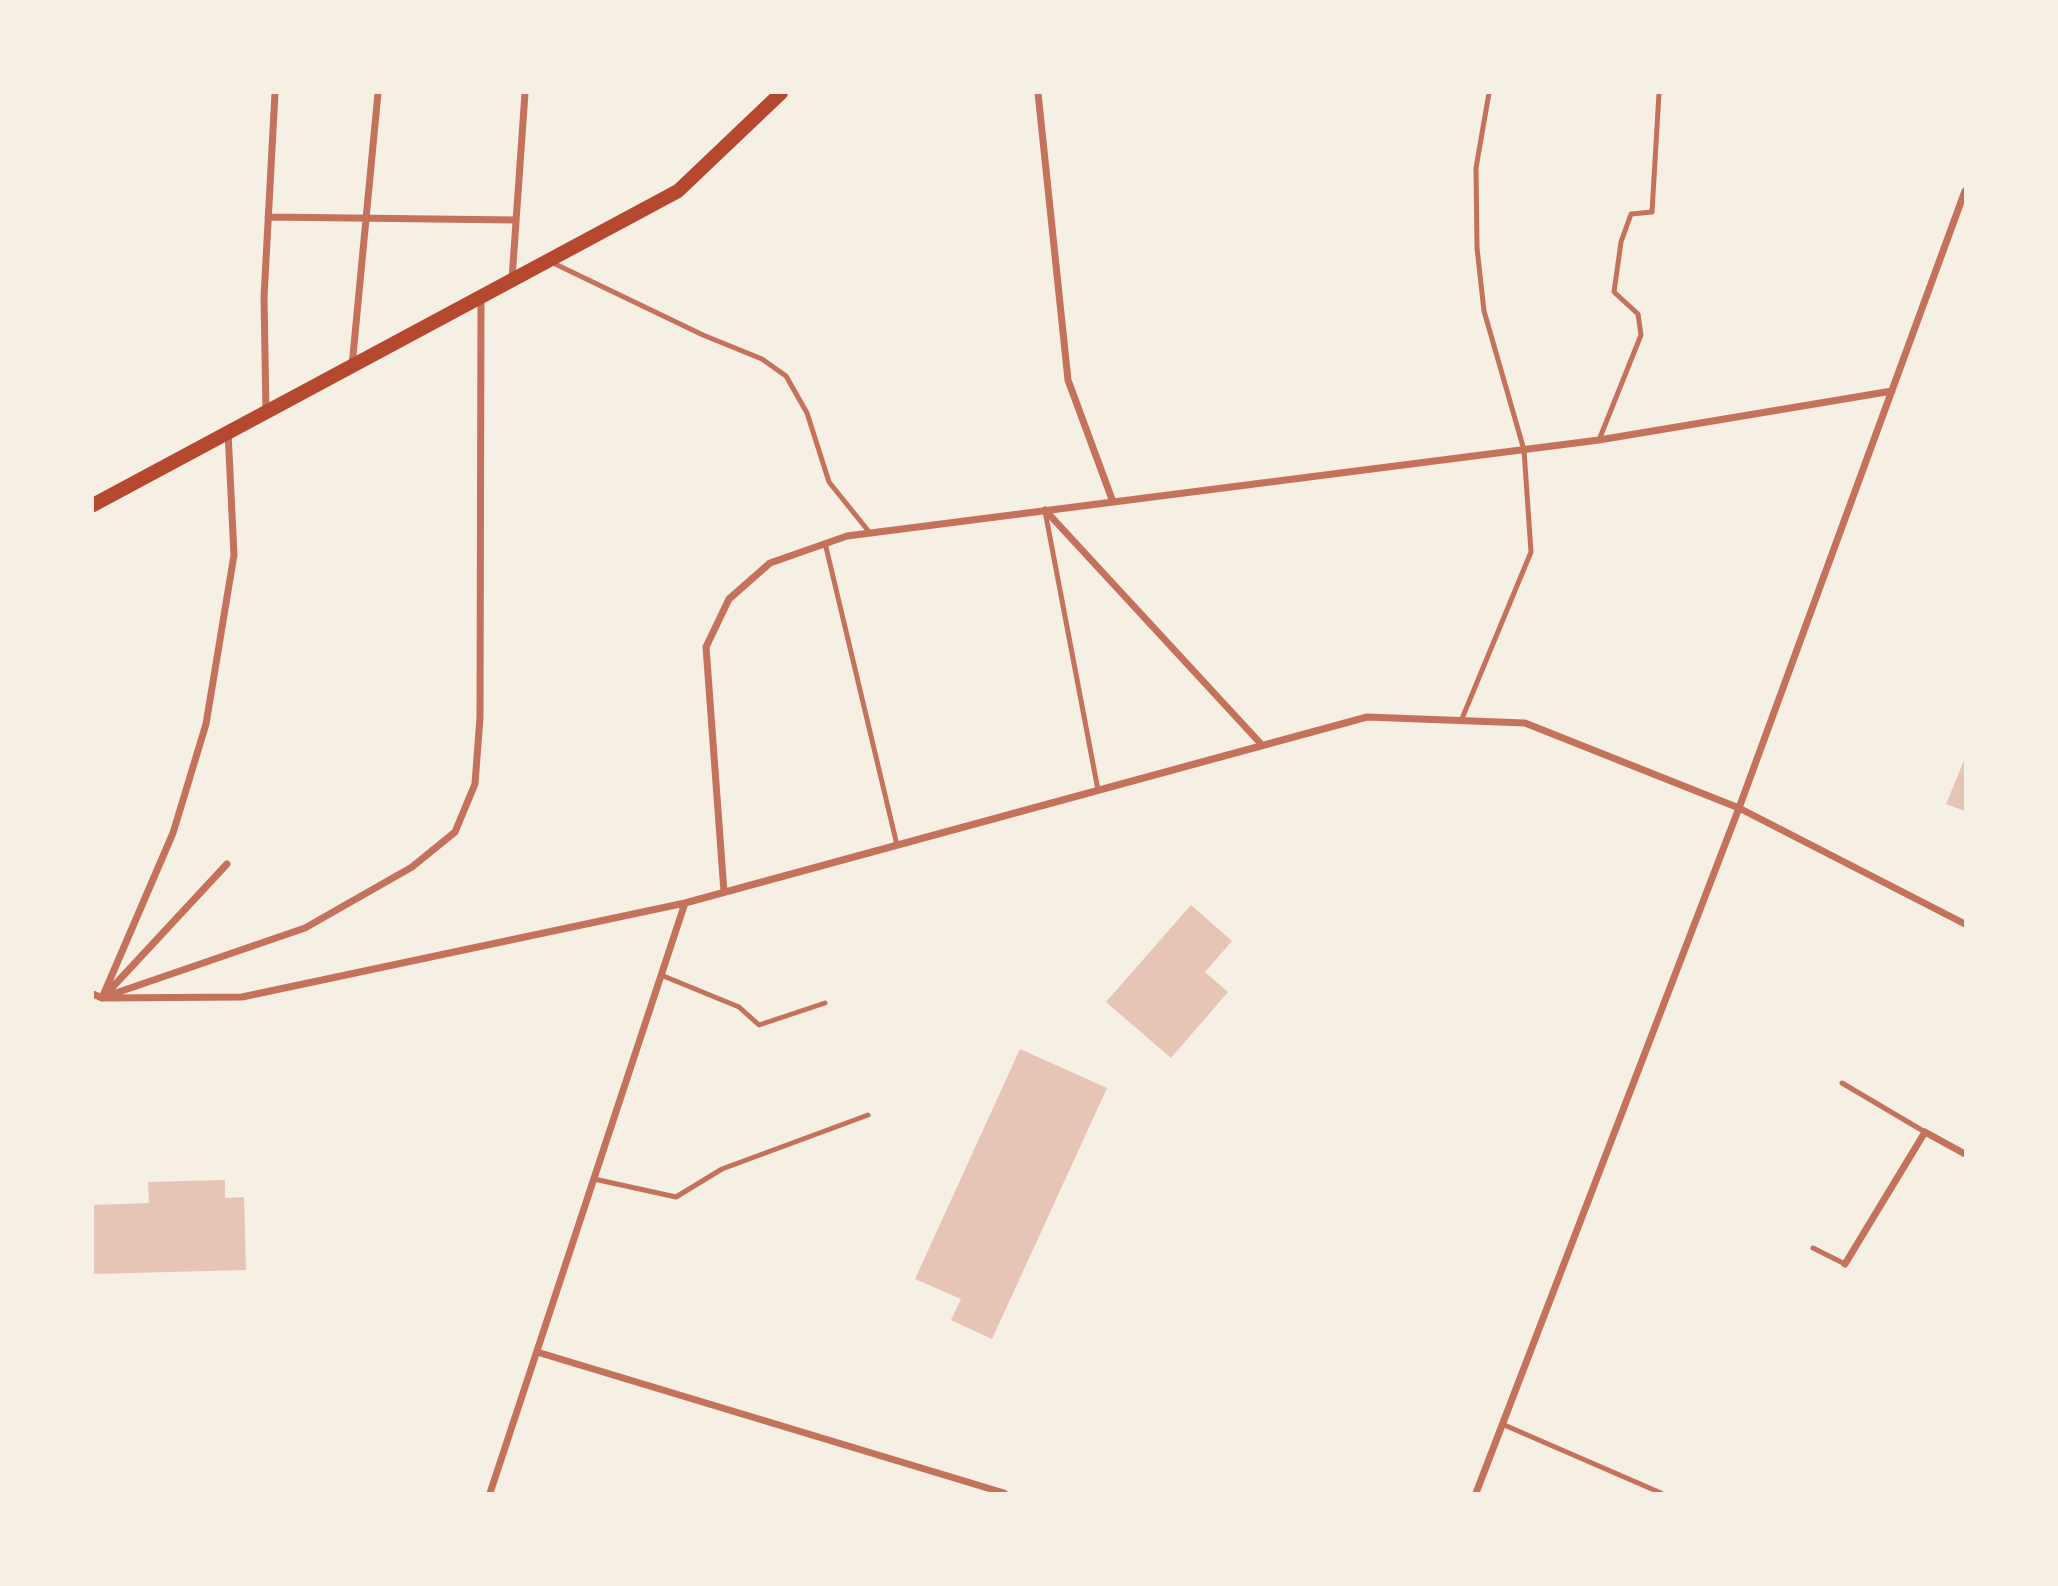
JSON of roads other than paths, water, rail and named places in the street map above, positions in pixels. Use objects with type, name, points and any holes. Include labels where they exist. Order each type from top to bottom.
[{"type":"main road","points":[[93,505],[678,191],[781,93]]},
{"type":"street","points":[[266,412],[264,297],[275,93]]},
{"type":"street","points":[[352,366],[378,93]]},
{"type":"street","points":[[512,280],[525,93]]},
{"type":"street","points":[[1038,93],[1068,380],[1113,502]]},
{"type":"street","points":[[1475,1493],[1739,807],[1965,191]]},
{"type":"street","points":[[268,217],[516,220]]},
{"type":"street","points":[[103,998],[305,928],[412,867],[455,832],[475,784],[480,664],[481,297]]},
{"type":"street","points":[[724,892],[706,647],[729,598],[770,563],[824,543],[870,533],[1599,440],[1892,391]]},
{"type":"street","points":[[103,998],[173,833],[206,724],[234,555],[228,432]]},
{"type":"street","points":[[1045,510],[1262,745]]},
{"type":"street","points":[[93,994],[103,998],[242,997],[685,903],[1367,717],[1525,723],[1739,807],[1965,924]]},
{"type":"street","points":[[103,998],[227,864]]},
{"type":"street","points":[[490,1493],[685,903]]},
{"type":"street","points":[[1846,1264],[1924,1132],[1965,1154]]},
{"type":"street","points":[[537,1352],[1004,1493]]},
{"type":"lane","points":[[1461,720],[1531,552],[1524,450],[1484,311],[1477,248],[1476,168],[1489,93]]},
{"type":"lane","points":[[1599,440],[1641,335],[1638,314],[1614,292],[1621,242],[1631,214],[1653,212],[1659,93]]},
{"type":"lane","points":[[548,261],[703,335],[761,359],[786,376],[807,413],[830,482],[870,533]]},
{"type":"lane","points":[[1045,510],[1098,790]]},
{"type":"lane","points":[[824,543],[897,845]]},
{"type":"lane","points":[[661,975],[739,1007],[758,1025],[825,1003]]},
{"type":"lane","points":[[1842,1083],[1924,1132]]},
{"type":"lane","points":[[594,1179],[676,1197],[722,1169],[868,1115]]},
{"type":"lane","points":[[1813,1248],[1846,1264]]},
{"type":"lane","points":[[1502,1424],[1661,1493]]}]
